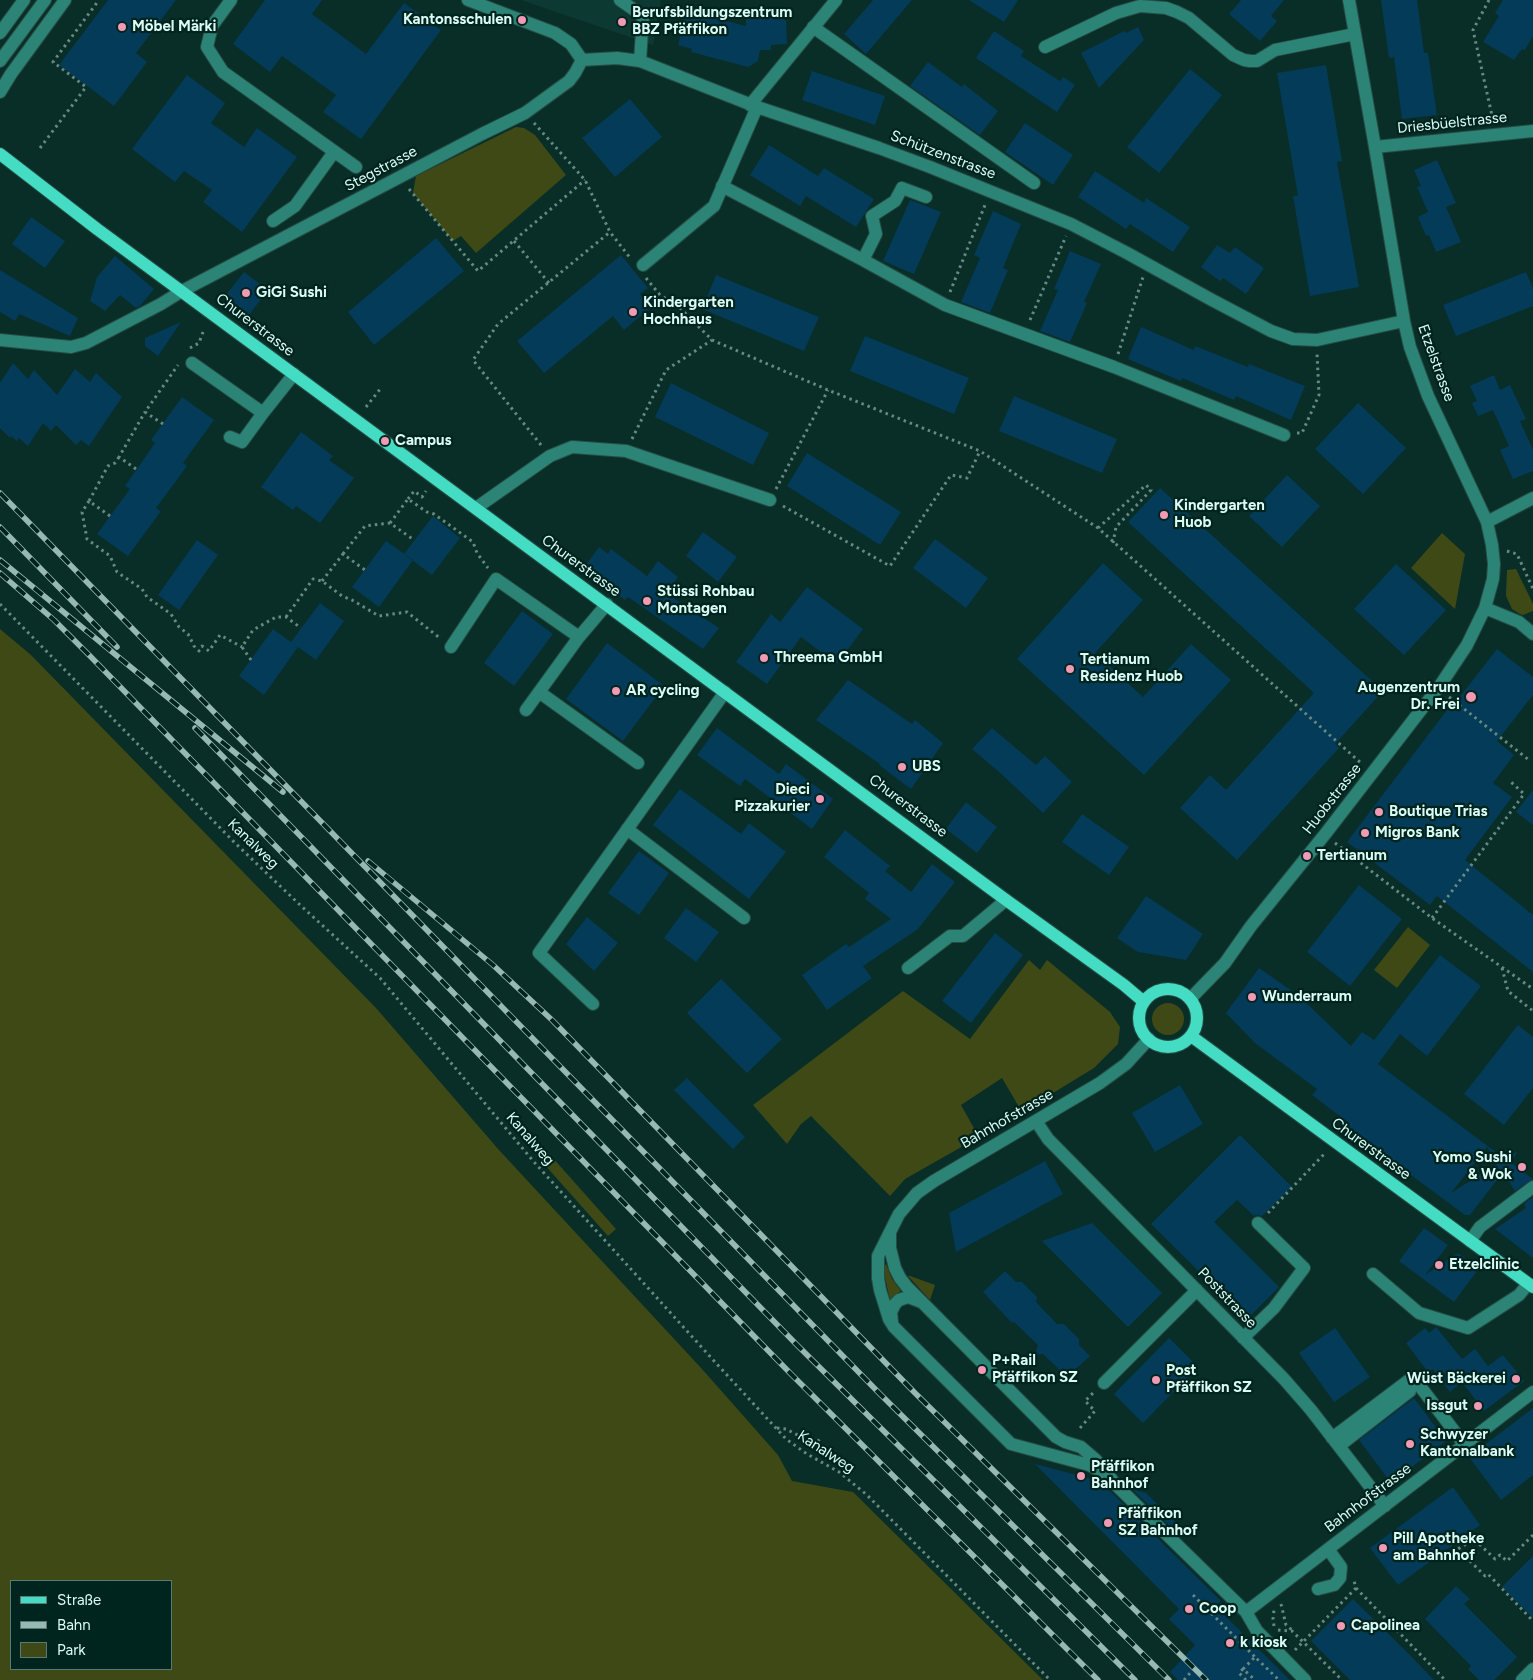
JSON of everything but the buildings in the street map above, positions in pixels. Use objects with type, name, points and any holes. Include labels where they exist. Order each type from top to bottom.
[{"type":"main road","name":"Churerstrasse","points":[[1,152],[97,229],[1006,900],[1124,985],[1144,1002]]},
{"type":"main road","points":[[1166,989],[1179,992],[1190,999],[1195,1007],[1197,1017],[1196,1028],[1183,1043],[1173,1046],[1157,1045],[1145,1035],[1140,1024],[1140,1013],[1144,1002],[1154,993],[1166,989]]},
{"type":"main road","name":"Churerstrasse","points":[[1191,1036],[1531,1285]]},
{"type":"street","points":[[0,33],[24,0]]},
{"type":"street","points":[[0,61],[45,0]]},
{"type":"street","points":[[0,92],[11,74],[66,0]]},
{"type":"street","points":[[231,0],[212,26],[207,48],[223,72],[356,167]]},
{"type":"street","points":[[468,0],[555,33],[571,44],[582,60]]},
{"type":"street","points":[[620,0],[643,16],[640,61]]},
{"type":"street","points":[[640,267],[714,206],[753,106],[836,0]]},
{"type":"street","name":"Etzelstrasse","points":[[1349,0],[1410,347],[1428,396],[1487,522],[1494,564],[1490,593],[1485,608]]},
{"type":"street","points":[[1045,47],[1116,13],[1140,6],[1166,8],[1178,12],[1189,18],[1233,55],[1250,61],[1257,61],[1275,50],[1355,34]]},
{"type":"street","points":[[813,27],[1034,183]]},
{"type":"street","name":"Schützenstrasse","points":[[582,60],[617,58],[640,61],[753,106],[878,148],[991,191],[1071,224],[1212,300],[1272,331],[1293,339],[1317,340],[1404,321]]},
{"type":"street","name":"Stegstrasse","points":[[0,340],[71,347],[86,343],[182,291],[525,113],[569,81],[582,60]]},
{"type":"street","name":"Driesbüelstrasse","points":[[1375,147],[1533,131]]},
{"type":"street","points":[[273,221],[295,206],[334,152]]},
{"type":"street","points":[[722,186],[945,305],[1114,367],[1284,435]]},
{"type":"street","points":[[863,260],[876,234],[872,216],[895,201],[902,188],[926,197]]},
{"type":"street","points":[[189,358],[264,413]]},
{"type":"street","points":[[230,437],[242,442],[294,374]]},
{"type":"street","points":[[476,508],[550,456],[572,447],[626,451],[770,500]]},
{"type":"street","points":[[1487,522],[1533,498]]},
{"type":"street","points":[[451,647],[496,579],[579,637]]},
{"type":"street","points":[[526,710],[579,637],[607,604]]},
{"type":"street","points":[[1485,608],[1518,622],[1533,634]]},
{"type":"street","name":"Huobstrasse","points":[[1190,999],[1225,963],[1441,684],[1467,646],[1485,608]]},
{"type":"street","points":[[540,692],[638,763]]},
{"type":"street","points":[[593,1004],[539,953],[725,692]]},
{"type":"street","points":[[627,829],[744,918]]},
{"type":"street","points":[[908,968],[950,936],[963,936],[1006,900]]},
{"type":"street","name":"Bahnhofstrasse","points":[[1107,1476],[1089,1465],[1011,1444],[894,1327],[884,1304],[877,1272],[878,1256],[903,1206],[917,1192],[934,1180],[1115,1073],[1149,1039]]},
{"type":"street","name":"Poststrasse","points":[[1036,1121],[1048,1139],[1197,1290],[1311,1410],[1385,1506]]},
{"type":"street","points":[[1470,1241],[1480,1227],[1533,1186]]},
{"type":"street","points":[[1243,1338],[1274,1308],[1304,1268],[1258,1223]]},
{"type":"street","name":"Bahnhofstrasse","points":[[890,1233],[890,1248],[900,1278],[907,1287],[1056,1436],[1086,1450],[1107,1476],[1246,1612],[1257,1631],[1305,1680]]},
{"type":"street","points":[[1374,1274],[1419,1313],[1468,1328],[1531,1285]]},
{"type":"street","points":[[1104,1383],[1197,1290]]},
{"type":"street","points":[[894,1327],[891,1312],[899,1300],[908,1297],[925,1304]]},
{"type":"street","points":[[1336,1442],[1413,1377],[1464,1444]]},
{"type":"street","points":[[1336,1442],[1410,1391]]},
{"type":"street","name":"Bahnhofstrasse","points":[[1246,1612],[1533,1392]]},
{"type":"street","points":[[1048,1454],[1055,1444],[1056,1436]]},
{"type":"street","points":[[1318,1589],[1334,1585],[1340,1578],[1341,1567],[1328,1549]]},
{"type":"street","points":[[1522,1680],[1533,1669]]},
{"type":"path","points":[[40,148],[86,87],[53,62],[99,0]]},
{"type":"path","points":[[1489,0],[1472,30],[1496,135]]},
{"type":"path","points":[[525,113],[585,180],[610,232],[640,267],[660,295],[679,307],[712,340],[828,390],[980,451],[1098,528],[1364,766]]},
{"type":"path","points":[[399,178],[478,271],[585,180]]},
{"type":"path","points":[[945,305],[991,191]]},
{"type":"path","points":[[1024,334],[1071,224]]},
{"type":"path","points":[[550,456],[473,360],[498,324],[610,232]]},
{"type":"path","points":[[514,241],[549,282]]},
{"type":"path","points":[[1114,367],[1148,264]]},
{"type":"path","points":[[189,358],[190,348],[200,342],[203,332]]},
{"type":"path","points":[[626,451],[666,370],[712,340]]},
{"type":"path","points":[[1284,435],[1302,433],[1319,395],[1317,340]]},
{"type":"path","points":[[178,365],[145,412],[115,463],[108,466],[82,512],[87,539],[110,556],[117,572],[142,589],[147,596],[171,614],[199,651],[202,646],[209,650],[220,635],[242,647],[251,660]]},
{"type":"path","points":[[366,407],[381,388]]},
{"type":"path","points":[[828,390],[770,500],[890,566],[950,475],[967,478],[980,451]]},
{"type":"path","points":[[145,412],[163,424]]},
{"type":"path","points":[[119,457],[136,469]]},
{"type":"path","points":[[1098,528],[1146,485],[1151,490],[1116,527],[1113,543]]},
{"type":"path","points":[[390,523],[414,491],[422,496],[426,491]]},
{"type":"path","points":[[408,499],[427,512],[434,514],[473,542],[477,553]]},
{"type":"path","points":[[89,501],[110,516]]},
{"type":"path","points":[[322,581],[365,526],[390,523],[414,540]]},
{"type":"path","points":[[343,554],[365,570]]},
{"type":"path","points":[[1517,554],[1533,589]]},
{"type":"path","points":[[286,617],[313,579],[322,581],[342,596],[378,616],[407,612],[451,647]]},
{"type":"path","name":"Kanalweg","points":[[0,604],[235,843],[298,904],[380,978],[534,1162],[776,1428],[799,1449],[840,1472],[857,1486],[1050,1680]]},
{"type":"path","points":[[242,647],[253,630],[276,617],[286,617],[301,628]]},
{"type":"path","points":[[1443,705],[1449,697],[1529,760]]},
{"type":"path","points":[[1432,918],[1524,794],[1511,782]]},
{"type":"path","points":[[1326,833],[1336,843],[1432,918],[1533,989]]},
{"type":"path","points":[[1502,968],[1508,991],[1533,1011]]},
{"type":"path","points":[[1258,1223],[1335,1142]]},
{"type":"path","points":[[1080,1428],[1095,1411],[1085,1401],[1090,1396]]},
{"type":"path","points":[[776,1428],[788,1430],[816,1444],[820,1439]]},
{"type":"path","points":[[1533,1535],[1507,1561],[1500,1554],[1495,1559],[1474,1539],[1458,1550],[1485,1576],[1488,1574],[1533,1621]]},
{"type":"path","points":[[1356,1588],[1445,1680]]},
{"type":"path","points":[[1193,1595],[1279,1680]]},
{"type":"path","points":[[1280,1602],[1286,1625],[1292,1630]]},
{"type":"path","points":[[1295,1650],[1303,1642],[1342,1680]]},
{"type":"path","points":[[1246,1680],[1239,1674],[1255,1657]]},
{"type":"path","points":[[1243,1669],[1255,1680]]},
{"type":"path","points":[[1186,1679],[1191,1672]]},
{"type":"shaded area","name":"Berufsbildungszentrum BBZ Pfäffikon","points":[[521,0],[661,0],[653,45]]},
{"type":"green space","points":[[516,127],[524,128],[535,135],[566,175],[476,253],[461,236],[453,241],[413,193],[416,176]]},
{"type":"green space","points":[[1442,533],[1465,554],[1455,609],[1411,568]]},
{"type":"green space","points":[[1516,569],[1533,604],[1533,611],[1523,615],[1512,609],[1506,596],[1507,570]]},
{"type":"green space","points":[[0,629],[31,655],[376,1008],[499,1150],[702,1369],[778,1455],[792,1481],[853,1492],[1043,1680],[0,1680]]},
{"type":"green space","points":[[1408,927],[1430,945],[1397,988],[1374,970]]},
{"type":"green space","points":[[1029,960],[1040,970],[1047,960],[1110,1012],[1120,1027],[1118,1044],[1094,1068],[1022,1112],[1002,1078],[961,1105],[979,1137],[905,1179],[890,1196],[811,1116],[801,1124],[787,1144],[753,1105],[903,991],[970,1039]]},
{"type":"green space","points":[[1168,1003],[1174,1004],[1179,1008],[1183,1013],[1183,1025],[1179,1030],[1174,1034],[1168,1035],[1162,1034],[1157,1030],[1153,1025],[1152,1019],[1153,1013],[1157,1008],[1162,1004]]},
{"type":"green space","points":[[544,1148],[616,1229],[608,1236],[536,1155]]},
{"type":"green space","points":[[886,1264],[892,1279],[901,1291],[890,1300],[884,1273],[884,1266]]},
{"type":"green space","points":[[908,1276],[935,1285],[930,1300]]},
{"type":"railway","points":[[0,493],[880,1394],[1169,1680]]},
{"type":"railway","points":[[0,527],[117,647]]},
{"type":"railway","points":[[0,560],[283,792]]},
{"type":"railway","points":[[0,573],[54,620],[91,657],[791,1374],[1098,1680]]},
{"type":"railway","points":[[195,728],[797,1345],[1135,1680]]},
{"type":"railway","points":[[368,861],[493,965],[552,1020],[915,1393],[1206,1680]]},
{"type":"place","name":"Kantonsschulen","points":[[522,20]]},
{"type":"place","name":"Berufsbildungszentrum BBZ Pfäffikon","points":[[622,22]]},
{"type":"place","name":"Möbel Märki","points":[[122,27]]},
{"type":"place","name":"GiGi Sushi","points":[[246,293]]},
{"type":"place","name":"Kindergarten Hochhaus","points":[[633,312]]},
{"type":"place","name":"Campus","points":[[385,441]]},
{"type":"place","name":"Kindergarten Huob","points":[[1164,515]]},
{"type":"place","name":"Stüssi Rohbau Montagen","points":[[647,601]]},
{"type":"place","name":"Threema GmbH","points":[[764,658]]},
{"type":"place","name":"Tertianum Residenz Huob","points":[[1070,669]]},
{"type":"place","name":"AR cycling","points":[[616,691]]},
{"type":"place","name":"Augenzentrum Dr. Frei","points":[[1471,697]]},
{"type":"place","name":"UBS","points":[[902,767]]},
{"type":"place","name":"Dieci Pizzakurier","points":[[820,799]]},
{"type":"place","name":"Boutique Trias","points":[[1379,812]]},
{"type":"place","name":"Migros Bank","points":[[1365,833]]},
{"type":"place","name":"Tertianum","points":[[1307,856]]},
{"type":"place","name":"Wunderraum","points":[[1252,997]]},
{"type":"place","name":"Yomo Sushi & Wok","points":[[1522,1167]]},
{"type":"place","name":"Etzelclinic","points":[[1439,1265]]},
{"type":"place","name":"P+Rail Pfäffikon SZ","points":[[982,1370]]},
{"type":"place","name":"Wüst Bäckerei","points":[[1516,1379]]},
{"type":"place","name":"Post Pfäffikon SZ","points":[[1156,1380]]},
{"type":"place","name":"Issgut","points":[[1478,1406]]},
{"type":"place","name":"Schwyzer Kantonalbank","points":[[1410,1444]]},
{"type":"place","name":"Pfäffikon Bahnhof","points":[[1081,1476]]},
{"type":"place","name":"Pfäffikon SZ Bahnhof","points":[[1108,1523]]},
{"type":"place","name":"Pill Apotheke am Bahnhof","points":[[1383,1548]]},
{"type":"place","name":"Coop","points":[[1189,1609]]},
{"type":"place","name":"Capolinea","points":[[1341,1626]]},
{"type":"place","name":"k kiosk","points":[[1230,1643]]}]
